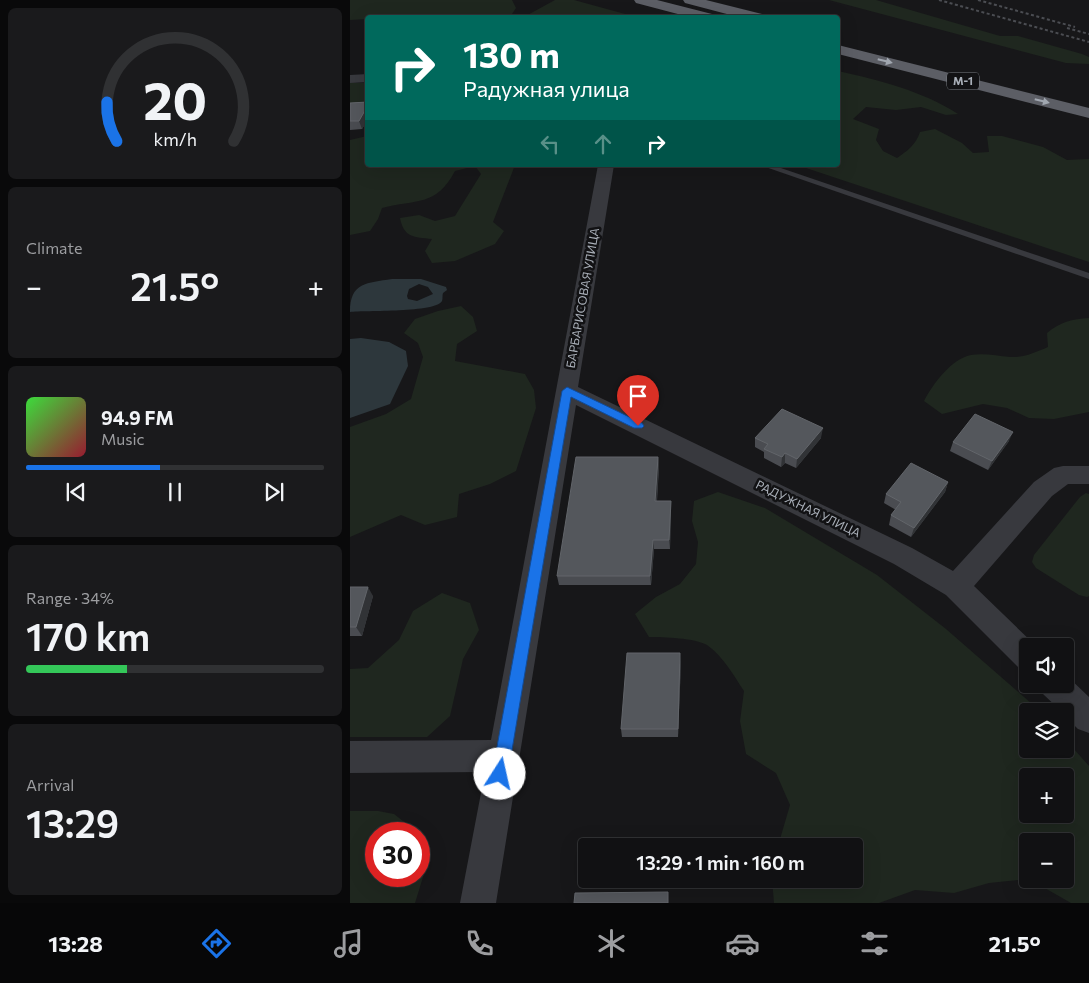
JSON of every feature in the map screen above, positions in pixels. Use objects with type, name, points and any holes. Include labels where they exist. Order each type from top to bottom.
[{"type":"highway","points":[[641,0],[698,15]]},
{"type":"highway","points":[[690,0],[749,15]]},
{"type":"highway","name":"М-1","points":[[840,37],[1089,99]]},
{"type":"highway","name":"М-1","points":[[840,51],[1089,113]]},
{"type":"street","points":[[350,79],[365,78]]},
{"type":"street","name":"БАРБАРИСОВАЯ УЛИЦА","points":[[478,903],[606,167]]},
{"type":"street","name":"РАДУЖНАЯ УЛИЦА","points":[[567,391],[904,556],[956,587],[1019,649]]},
{"type":"street","points":[[956,587],[1043,489],[1063,475],[1089,475]]},
{"type":"street","points":[[1063,693],[1089,718]]},
{"type":"street","points":[[350,757],[503,756]]},
{"type":"lane","points":[[770,167],[1089,276]]},
{"type":"shaded area","points":[[350,0],[512,0],[516,8],[511,15],[365,15],[365,19],[350,20]]},
{"type":"shaded area","points":[[555,0],[574,0],[629,15],[528,15]]},
{"type":"shaded area","points":[[829,0],[876,0],[1000,36],[1018,36],[1082,54],[1089,57],[1089,64],[1066,63]]},
{"type":"shaded area","points":[[840,71],[884,82],[915,93],[958,114],[946,115],[921,107],[896,110],[866,107],[853,119],[879,129],[876,140],[883,151],[897,158],[914,144],[920,132],[935,129],[962,143],[973,153],[989,152],[987,136],[1002,136],[1043,147],[1067,160],[1089,159],[1089,262],[803,167],[840,167]]},
{"type":"shaded area","points":[[350,83],[365,83],[365,103],[350,103]]},
{"type":"shaded area","points":[[365,136],[365,167],[471,167],[455,171],[448,183],[433,196],[424,200],[382,208],[378,219],[370,231],[350,235],[350,140]]},
{"type":"shaded area","points":[[476,167],[514,167],[493,222],[504,231],[495,244],[455,261],[432,263],[425,251],[432,239],[415,237],[407,233],[400,218],[419,215],[435,221],[455,216],[481,174]]},
{"type":"shaded area","points":[[392,279],[421,279],[446,287],[447,290],[443,293],[442,301],[437,305],[427,308],[350,312],[353,295],[357,289],[368,283]],"holes":[[[419,284],[428,287],[433,294],[417,301],[408,299],[409,289]]]},
{"type":"shaded area","points":[[461,306],[473,317],[477,331],[457,344],[455,361],[525,374],[534,390],[536,408],[516,471],[490,484],[459,494],[457,517],[425,525],[401,515],[350,537],[350,427],[386,414],[411,399],[423,357],[418,343],[404,333],[415,319]]},
{"type":"shaded area","points":[[1089,318],[1089,412],[1054,419],[1029,418],[1007,408],[983,404],[942,414],[924,401],[943,373],[956,361],[976,354],[1020,357],[1030,354],[1048,347],[1047,333],[1057,326],[1072,320]]},
{"type":"shaded area","points":[[361,338],[389,342],[406,351],[408,366],[390,404],[350,418],[350,339]]},
{"type":"shaded area","points":[[718,492],[765,508],[877,575],[946,629],[1031,703],[1019,703],[1019,758],[1074,758],[1074,749],[1089,766],[1089,903],[1071,903],[1045,888],[1074,888],[1074,833],[1019,833],[1019,880],[989,883],[954,893],[915,890],[879,903],[774,903],[773,888],[863,888],[863,838],[780,838],[790,805],[776,773],[746,754],[740,721],[744,691],[723,660],[707,645],[687,639],[649,637],[635,614],[656,597],[680,584],[696,564],[698,542],[692,521],[694,501]]},
{"type":"shaded area","points":[[1086,493],[1089,494],[1089,596],[1087,597],[1079,595],[1036,568],[1032,562],[1034,555],[1080,497]]},
{"type":"shaded area","points":[[442,593],[470,603],[479,630],[463,659],[450,716],[427,737],[350,737],[350,669],[368,668],[399,640],[413,611]]},
{"type":"shaded area","points":[[350,811],[378,811],[394,814],[404,822],[365,822],[365,887],[420,887],[415,903],[350,903]]},
{"type":"building","points":[[365,102],[365,110],[359,121],[350,121],[350,103]]},
{"type":"building","points":[[782,409],[823,428],[797,459],[785,453],[782,457],[764,449],[768,444],[755,438]]},
{"type":"building","points":[[975,414],[1013,432],[992,461],[953,442]]},
{"type":"building","points":[[576,457],[658,457],[655,501],[671,501],[669,540],[653,540],[650,576],[557,576]]},
{"type":"building","points":[[911,463],[948,482],[914,528],[891,515],[901,502],[886,494]]},
{"type":"building","points":[[350,587],[368,587],[356,627],[350,627]]},
{"type":"building","points":[[627,653],[680,653],[678,729],[621,729]]},
{"type":"building","points":[[668,892],[668,903],[574,903],[575,893]]},
{"type":"railway","points":[[939,0],[1089,42]]},
{"type":"railway","points":[[978,0],[1075,27]]},
{"type":"railway","points":[[1067,28],[1089,34]]},
{"type":"route","points":[[500,774],[567,391],[638,426]]}]
